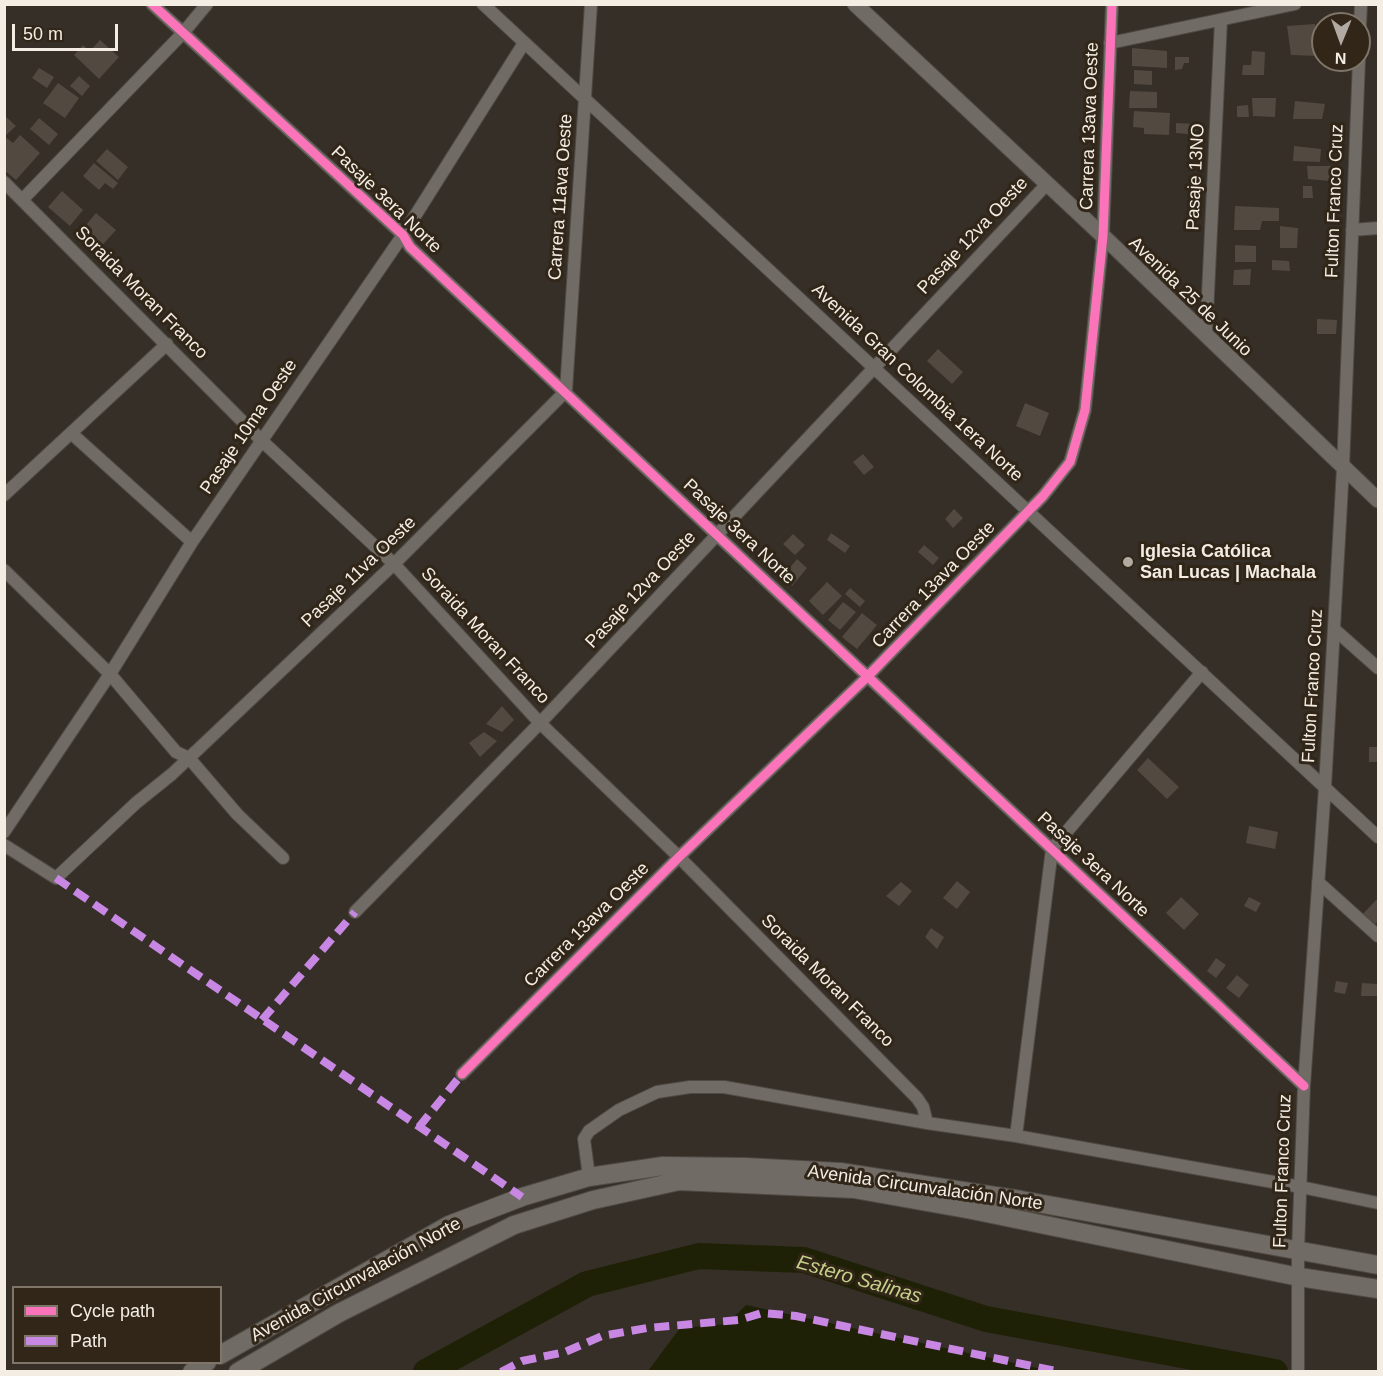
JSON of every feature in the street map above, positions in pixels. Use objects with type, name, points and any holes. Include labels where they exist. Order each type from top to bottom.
[{"type":"main road","name":"Avenida Circunvalación Norte","points":[[222,1354],[449,1225],[503,1204],[589,1178],[663,1166],[840,1172],[916,1192],[972,1210],[1299,1277],[1378,1289]]},
{"type":"main road","name":"Avenida Circunvalación Norte","points":[[238,1371],[339,1313],[514,1225],[592,1200],[679,1181],[916,1192],[1021,1200],[1378,1265]]},
{"type":"main road","points":[[503,1204],[514,1225]]},
{"type":"street","name":"Pasaje 3era Norte","points":[[152,4],[404,235],[410,247],[1304,1086]]},
{"type":"street","points":[[22,200],[183,33],[207,4]]},
{"type":"street","name":"Avenida Gran Colombia 1era Norte","points":[[483,4],[1378,837]]},
{"type":"street","name":"Carrera 11ava Oeste","points":[[566,391],[591,4]]},
{"type":"street","name":"Avenida 25 de Junio","points":[[855,4],[1103,236],[1378,500]]},
{"type":"street","name":"Carrera 13ava Oeste","points":[[462,1074],[679,857],[868,676],[1028,512],[1070,462],[1085,410],[1103,236],[1112,4]]},
{"type":"street","points":[[1110,43],[1295,4]]},
{"type":"street","name":"Pasaje 13NO","points":[[1206,336],[1221,20]]},
{"type":"street","name":"Pasaje 10ma Oeste","points":[[4,832],[110,674],[192,542],[404,235],[524,43]]},
{"type":"street","name":"Fulton Franco Cruz","points":[[1298,1371],[1298,1250],[1304,1086],[1325,787],[1343,468],[1359,72]]},
{"type":"street","name":"Soraida Moran Franco","points":[[4,182],[261,440],[394,564],[540,723],[679,857],[917,1098],[923,1107],[927,1123]]},
{"type":"street","name":"Pasaje 12va Oeste","points":[[355,912],[540,723],[1047,184]]},
{"type":"street","points":[[1352,230],[1378,228]]},
{"type":"street","points":[[4,495],[167,344]]},
{"type":"street","name":"Pasaje 11va Oeste","points":[[4,845],[56,878],[136,803],[172,774],[394,564],[566,391]]},
{"type":"street","points":[[70,433],[192,542]]},
{"type":"street","points":[[4,570],[110,674],[176,752],[189,758],[237,814],[283,858]]},
{"type":"street","points":[[1334,629],[1378,668]]},
{"type":"street","points":[[1016,1136],[1052,849],[1202,672]]},
{"type":"street","points":[[1318,882],[1378,936]]},
{"type":"street","points":[[589,1178],[583,1146],[584,1139],[588,1131],[619,1110],[657,1092],[690,1087],[724,1087],[927,1123],[1016,1136],[1378,1203]]},
{"type":"shaded area","points":[[746,1305],[1051,1371],[648,1371],[680,1328],[727,1324]]},
{"type":"building","points":[[1311,24],[1311,56],[1291,55],[1287,26]]},
{"type":"building","points":[[100,40],[119,57],[99,79],[74,55],[83,45],[90,51]]},
{"type":"building","points":[[1132,48],[1167,51],[1167,68],[1132,66]]},
{"type":"building","points":[[1252,51],[1265,52],[1264,75],[1242,75],[1243,65],[1251,65]]},
{"type":"building","points":[[1175,57],[1189,57],[1189,63],[1184,63],[1182,69],[1175,70]]},
{"type":"building","points":[[39,68],[54,77],[47,88],[32,78]]},
{"type":"building","points":[[1134,70],[1152,71],[1152,85],[1134,84]]},
{"type":"building","points":[[79,76],[90,86],[82,96],[70,86]]},
{"type":"building","points":[[58,83],[79,98],[65,118],[43,103]]},
{"type":"building","points":[[1130,91],[1157,92],[1157,108],[1129,108]]},
{"type":"building","points":[[1252,98],[1276,98],[1275,117],[1253,116]]},
{"type":"building","points":[[1295,101],[1325,104],[1322,119],[1293,119]]},
{"type":"building","points":[[1248,105],[1249,117],[1237,117],[1237,106]]},
{"type":"building","points":[[1134,111],[1170,113],[1169,135],[1144,134],[1144,128],[1133,127]]},
{"type":"building","points":[[4,115],[16,126],[4,137]]},
{"type":"building","points":[[39,118],[58,134],[49,145],[30,129]]},
{"type":"building","points":[[1176,123],[1197,124],[1196,132],[1200,132],[1199,135],[1176,133]]},
{"type":"building","points":[[20,135],[40,153],[16,180],[4,170],[4,140],[7,138],[13,143]]},
{"type":"building","points":[[1294,146],[1321,149],[1320,162],[1293,161]]},
{"type":"building","points":[[107,149],[128,167],[118,180],[96,161]]},
{"type":"building","points":[[94,163],[118,183],[113,189],[105,183],[99,190],[83,176]]},
{"type":"building","points":[[1307,166],[1341,166],[1341,182],[1308,179]]},
{"type":"building","points":[[1303,186],[1312,186],[1313,198],[1303,198]]},
{"type":"building","points":[[62,191],[83,210],[70,226],[48,207]]},
{"type":"building","points":[[1235,206],[1279,208],[1279,221],[1262,221],[1260,230],[1234,230]]},
{"type":"building","points":[[96,213],[116,230],[97,251],[77,236]]},
{"type":"building","points":[[1280,226],[1298,228],[1297,248],[1280,248]]},
{"type":"building","points":[[1235,245],[1256,246],[1256,262],[1235,262]]},
{"type":"building","points":[[1272,260],[1289,261],[1290,271],[1272,270]]},
{"type":"building","points":[[1251,269],[1250,285],[1233,285],[1234,270]]},
{"type":"building","points":[[1317,319],[1337,320],[1336,334],[1317,334]]},
{"type":"building","points":[[938,349],[963,372],[952,384],[927,361]]},
{"type":"building","points":[[1025,403],[1049,413],[1040,436],[1016,426]]},
{"type":"building","points":[[863,454],[874,467],[864,475],[853,462]]},
{"type":"building","points":[[954,509],[963,518],[953,528],[945,519]]},
{"type":"building","points":[[831,533],[850,546],[845,553],[827,540]]},
{"type":"building","points":[[793,534],[805,545],[795,555],[783,544]]},
{"type":"building","points":[[924,545],[939,558],[933,565],[918,552]]},
{"type":"building","points":[[797,559],[807,568],[792,586],[782,577]]},
{"type":"building","points":[[827,582],[842,596],[823,615],[809,601]]},
{"type":"building","points":[[850,588],[865,601],[860,607],[845,594]]},
{"type":"building","points":[[843,602],[856,612],[840,630],[828,620]]},
{"type":"building","points":[[862,613],[877,625],[857,649],[842,637]]},
{"type":"building","points":[[502,706],[514,720],[502,732],[486,724]]},
{"type":"building","points":[[484,732],[497,741],[480,757],[469,743]]},
{"type":"building","points":[[1369,747],[1378,747],[1378,762],[1369,762]]},
{"type":"building","points":[[1148,758],[1179,787],[1167,799],[1137,770]]},
{"type":"building","points":[[1249,826],[1278,832],[1275,849],[1246,843]]},
{"type":"building","points":[[957,881],[970,892],[957,909],[943,898]]},
{"type":"building","points":[[901,882],[912,891],[899,906],[886,896]]},
{"type":"building","points":[[1181,897],[1199,914],[1184,930],[1166,913]]},
{"type":"building","points":[[1249,897],[1261,903],[1256,912],[1244,906]]},
{"type":"building","points":[[1378,898],[1378,921],[1373,927],[1361,916]]},
{"type":"building","points":[[931,928],[944,937],[937,949],[925,937]]},
{"type":"building","points":[[1216,958],[1226,965],[1216,978],[1207,971]]},
{"type":"building","points":[[1237,975],[1249,985],[1239,998],[1226,988]]},
{"type":"building","points":[[1336,981],[1348,983],[1345,994],[1334,992]]},
{"type":"building","points":[[1362,983],[1378,984],[1378,996],[1361,996]]},
{"type":"waterway","name":"Estero Salinas","points":[[426,1372],[587,1284],[699,1256],[804,1260],[986,1319],[1275,1372]]},
{"type":"marked path","points":[[56,878],[522,1197]]},
{"type":"marked path","points":[[262,1020],[355,912]]},
{"type":"marked path","points":[[419,1127],[462,1074]]},
{"type":"marked path","points":[[501,1372],[522,1361],[565,1352],[602,1336],[647,1328],[739,1320],[762,1313],[796,1316],[1060,1372]]},
{"type":"cycle path","points":[[152,4],[403,235],[410,247],[1304,1086]]},
{"type":"cycle path","points":[[462,1074],[679,857],[868,676],[1043,496],[1070,462],[1085,410],[1103,236],[1112,4]]},
{"type":"place","name":"Iglesia Católica San Lucas | Machala","points":[[1128,562]]}]
